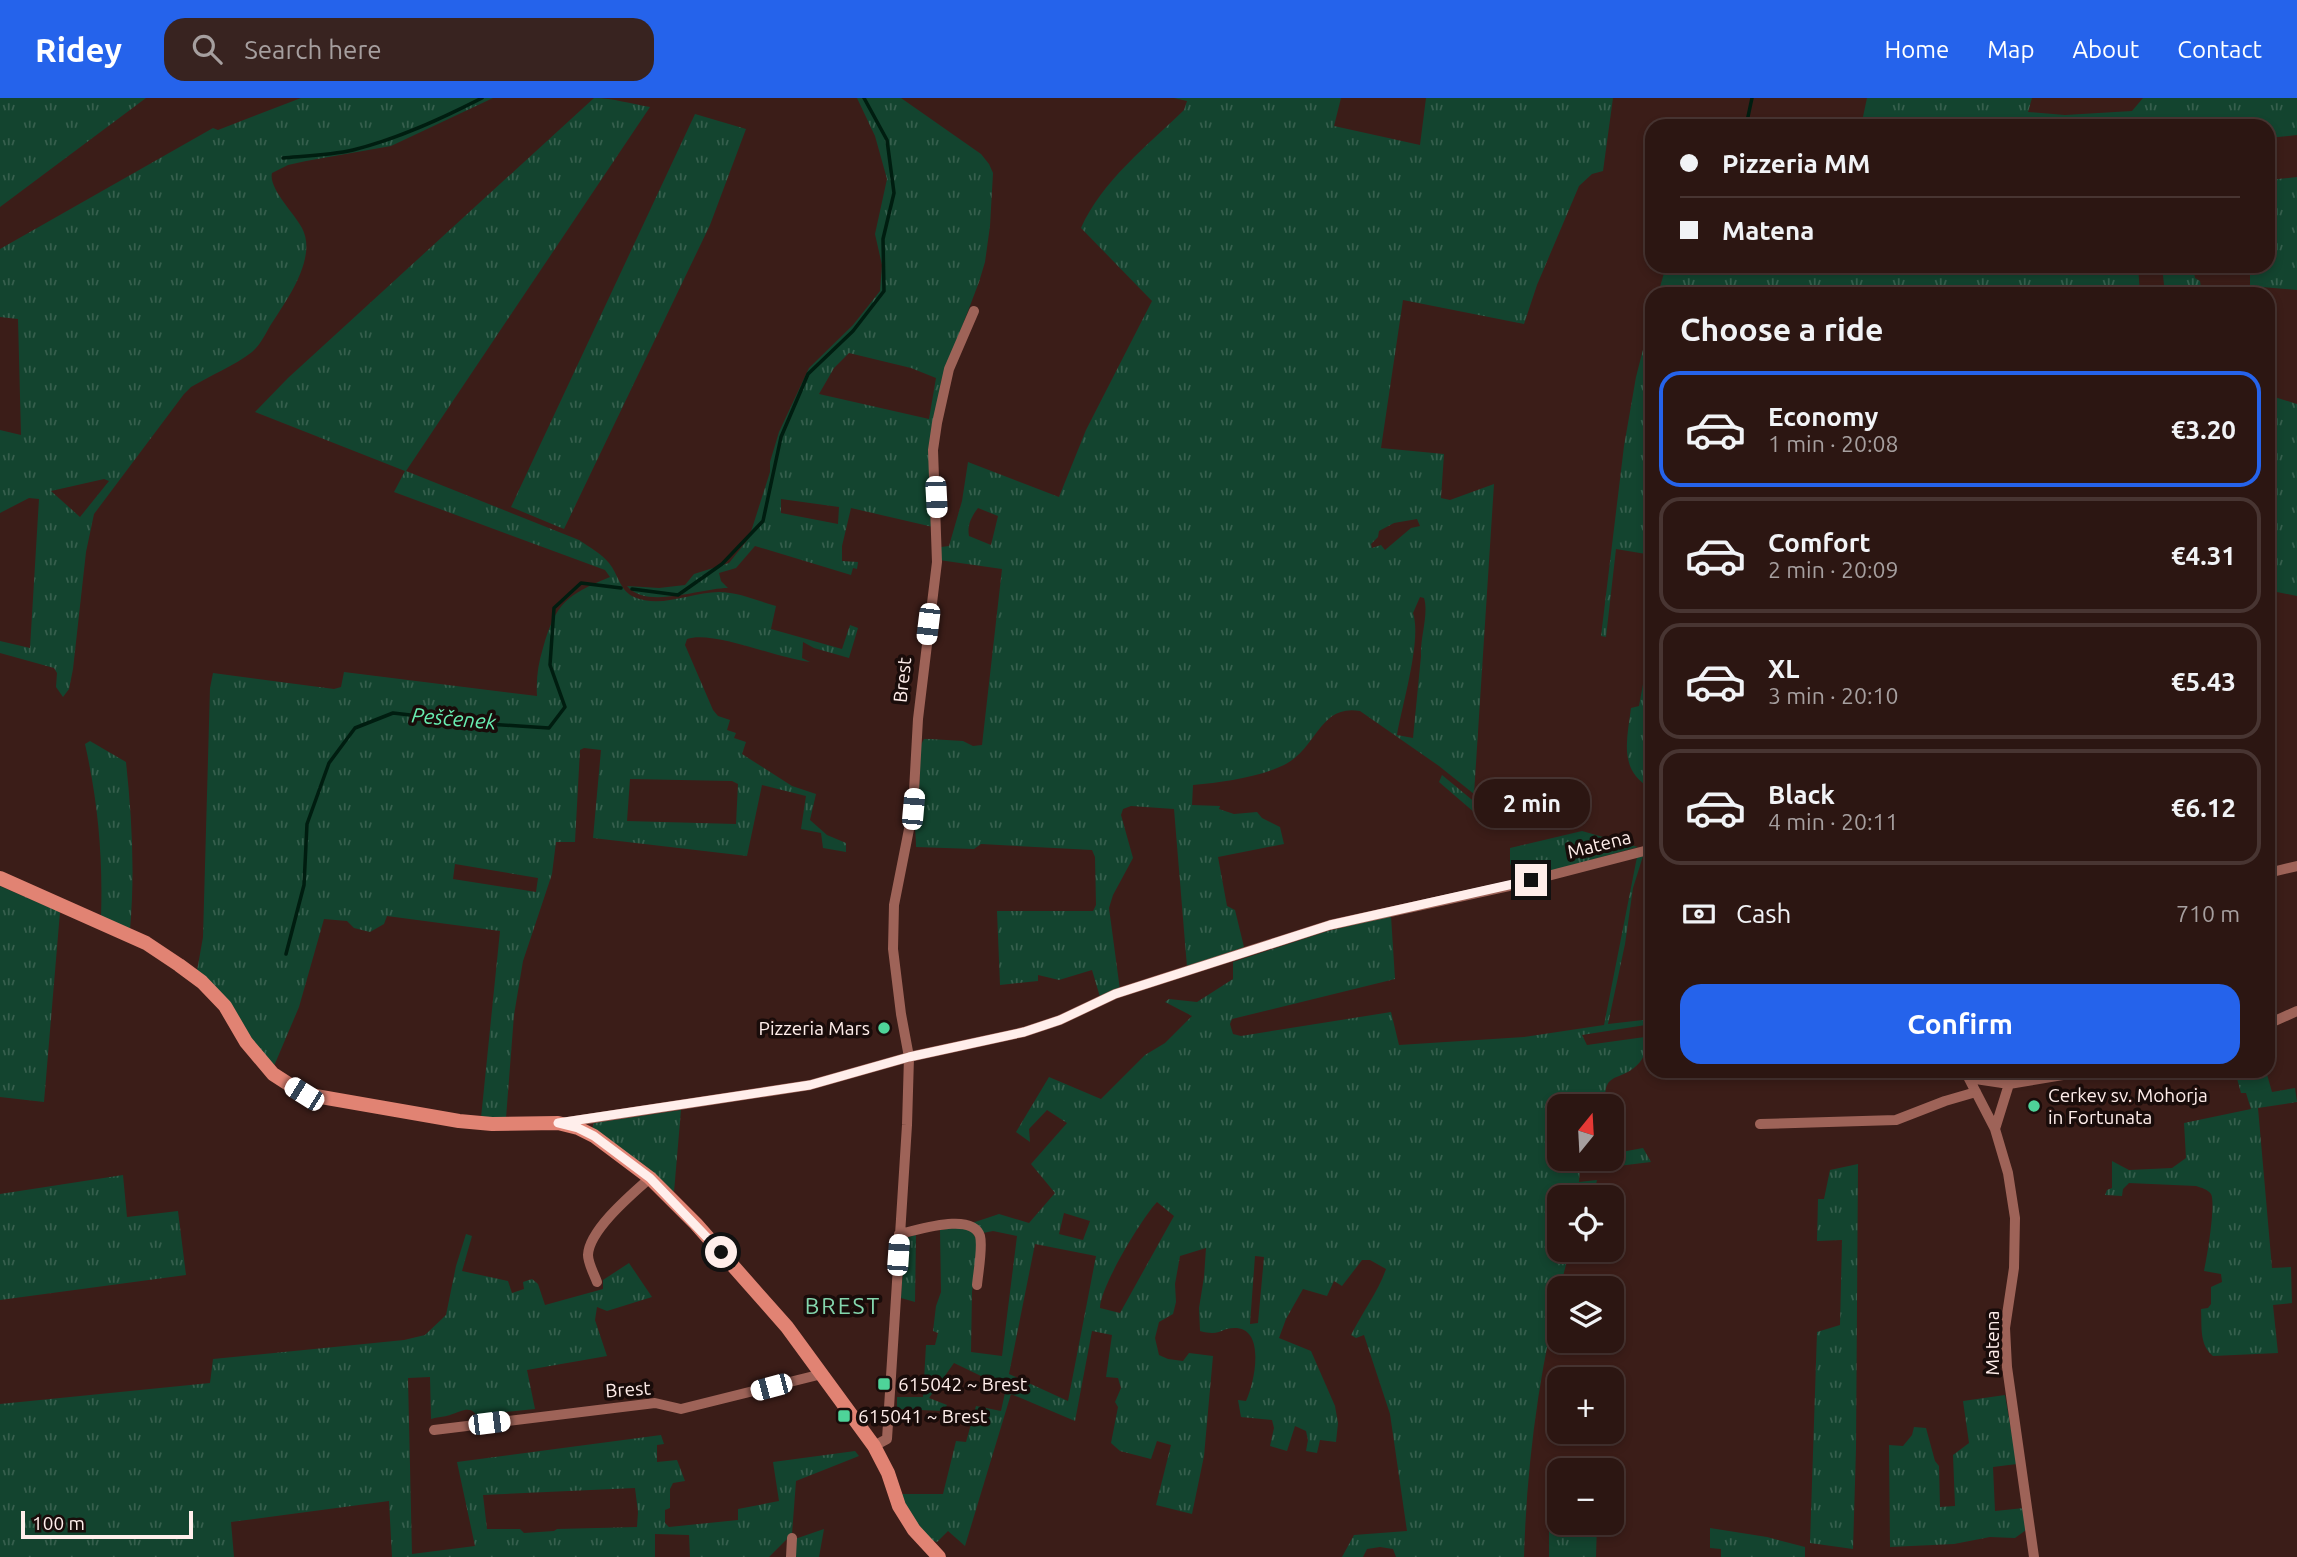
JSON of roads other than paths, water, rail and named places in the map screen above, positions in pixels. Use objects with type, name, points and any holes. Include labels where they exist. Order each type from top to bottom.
[{"type":"street","name":"Brest","points":[[874,1446],[887,1439],[907,1125],[909,1057],[893,949],[894,905],[913,809],[918,719],[937,562],[933,450],[949,369],[974,311]]},
{"type":"street","name":"Matena","points":[[909,1057],[1024,1032],[1060,1020],[1115,994],[1330,925],[1509,886],[1645,851]]},
{"type":"street","points":[[2275,871],[2297,866]]},
{"type":"street","points":[[0,878],[146,943],[179,965],[202,982],[225,1006],[246,1042],[273,1074],[304,1094],[459,1121],[492,1124],[558,1123],[810,1085],[909,1057]]},
{"type":"street","points":[[2275,1021],[2297,1011]]},
{"type":"street","name":"Matena","points":[[1969,1078],[1995,1129],[2008,1173],[2015,1218],[2014,1268],[2005,1328],[2007,1367],[2034,1557]]},
{"type":"street","name":"Matena","points":[[1984,1078],[2009,1084],[2045,1078]]},
{"type":"street","points":[[1995,1129],[2009,1084]]},
{"type":"street","points":[[1760,1124],[1896,1120],[1976,1092]]},
{"type":"street","points":[[558,1123],[594,1136],[650,1178],[756,1291],[822,1374],[874,1446],[888,1473],[900,1506],[914,1530],[939,1557]]},
{"type":"street","points":[[597,1282],[588,1256],[592,1242],[622,1202],[650,1178]]},
{"type":"street","points":[[899,1234],[962,1222],[975,1227],[981,1238],[977,1285]]},
{"type":"street","name":"Brest","points":[[434,1430],[655,1403],[681,1409],[822,1374]]},
{"type":"street","points":[[791,1557],[792,1538]]},
{"type":"waterway","points":[[283,158],[336,153],[370,145],[419,128],[482,98]]},
{"type":"waterway","name":"Peščenek","points":[[632,589],[678,595],[722,564],[763,521],[781,437],[808,374],[853,331],[884,291],[883,239],[894,193],[887,140],[864,98]]},
{"type":"waterway","points":[[1748,119],[1752,98]]},
{"type":"waterway","name":"Peščenek","points":[[286,954],[304,885],[307,824],[329,763],[355,728],[393,713],[549,728],[565,707],[550,665],[554,608],[581,583],[621,588]]},
{"type":"place","name":"Pizzeria Mars","points":[[884,1028]]},
{"type":"place","name":"Cerkev sv. Mohorja in Fortunata","points":[[2034,1106]]},
{"type":"place","name":"615042 ~ Brest","points":[[884,1384]]},
{"type":"place","name":"615041 ~ Brest","points":[[844,1416]]},
{"type":"district","name":"BREST","points":[[843,1306]]}]
